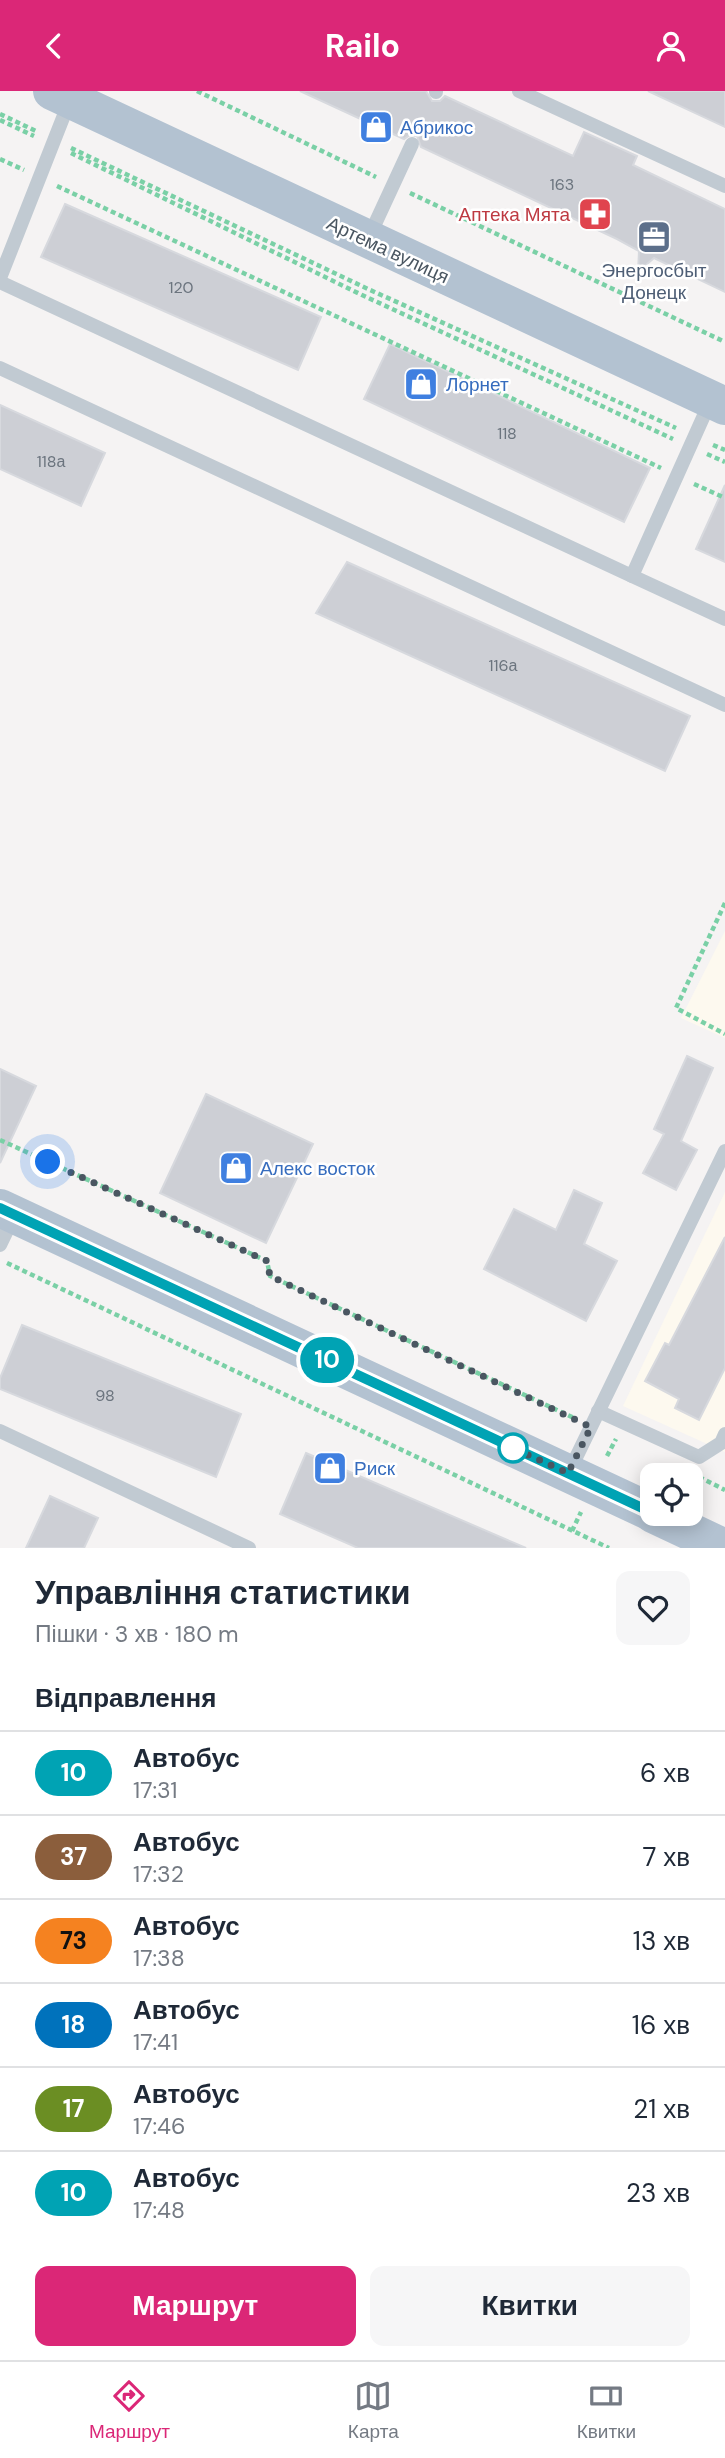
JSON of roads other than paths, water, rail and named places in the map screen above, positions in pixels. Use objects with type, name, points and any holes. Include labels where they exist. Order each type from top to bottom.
[{"type":"main road","name":"Артема вулиця","points":[[61,95],[718,403]]},
{"type":"main road","points":[[5,1223],[568,1473],[640,1508]]},
{"type":"main road","points":[[678,1526],[725,1548]]},
{"type":"lane","points":[[519,91],[725,186]]},
{"type":"lane","points":[[61,95],[53,142],[0,280],[725,619]]},
{"type":"lane","points":[[368,240],[412,143]]},
{"type":"lane","points":[[0,368],[725,705]]},
{"type":"lane","points":[[632,576],[693,442],[718,403]]},
{"type":"lane","points":[[568,1473],[725,1151]]},
{"type":"lane","points":[[598,1411],[699,1457],[721,1443],[725,1434]]},
{"type":"lane","points":[[0,1431],[249,1548]]},
{"type":"place","name":"Абрикос","points":[[376,127]]},
{"type":"place","name":"Аптека Мята","points":[[595,214]]},
{"type":"place","name":"Энергосбыт Донецк","points":[[654,237]]},
{"type":"place","name":"Лорнет","points":[[421,384]]},
{"type":"place","name":"Алекс восток","points":[[236,1168]]},
{"type":"place","name":"Риск","points":[[330,1468]]}]
